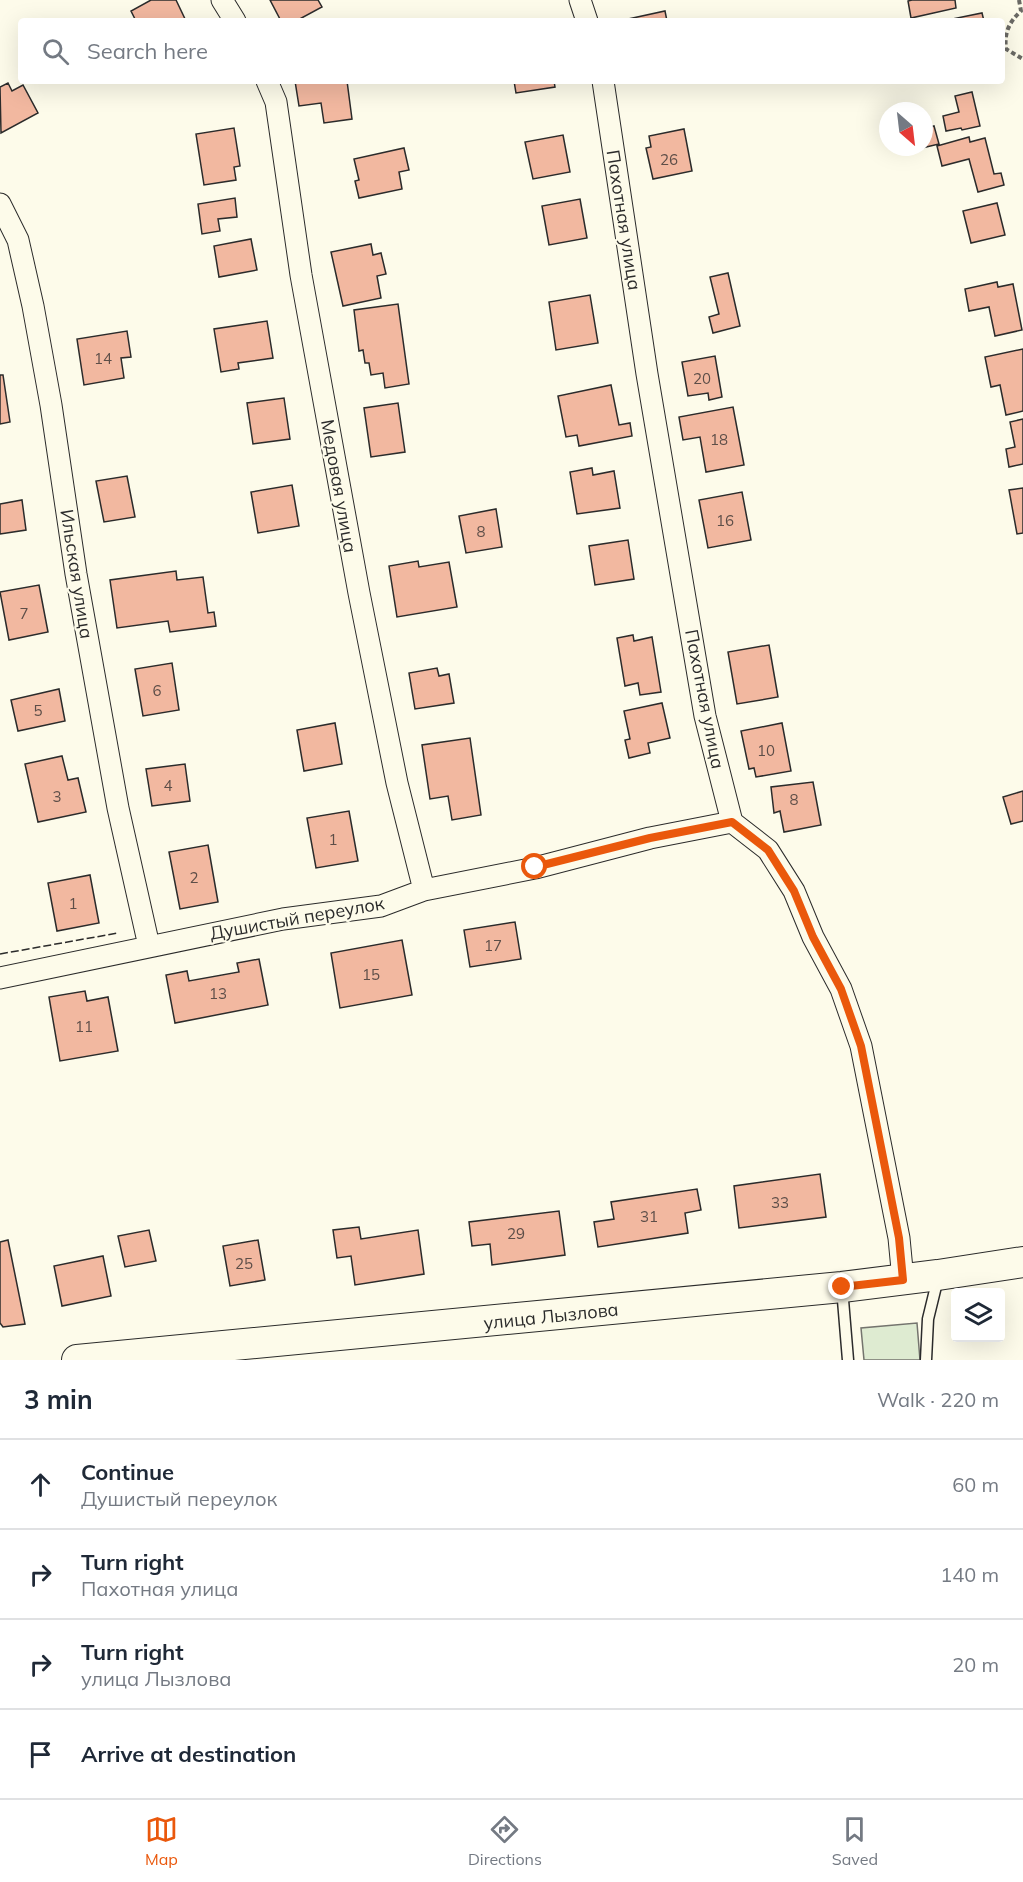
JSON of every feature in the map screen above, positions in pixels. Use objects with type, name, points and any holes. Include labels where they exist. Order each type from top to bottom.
[{"type":"main road","name":"улица Лызлова","points":[[77,1360],[842,1287],[1023,1262]]},
{"type":"street","points":[[222,0],[233,18]]},
{"type":"street","points":[[580,0],[587,18]]},
{"type":"street","name":"Медовая улица","points":[[268,84],[276,102],[301,275],[359,593],[397,783],[424,890]]},
{"type":"street","name":"Пахотная улица","points":[[603,84],[648,374],[705,716],[732,822]]},
{"type":"street","name":"Ильская улица","points":[[0,204],[18,240],[33,306],[51,405],[76,574],[118,808],[149,946]]},
{"type":"street","points":[[732,822],[768,850],[794,891],[813,937],[841,989],[861,1046],[899,1238],[903,1280]]},
{"type":"street","name":"Душистый переулок","points":[[0,978],[283,918],[381,906],[424,890],[535,867],[650,838],[732,822]]},
{"type":"lane","points":[[926,1360],[928,1319],[938,1275]]},
{"type":"lane","points":[[842,1287],[848,1360]]},
{"type":"path","points":[[1019,0],[1022,11],[1012,20],[1005,37],[1006,49],[1023,59]]},
{"type":"green space","points":[[917,1323],[920,1360],[864,1360],[861,1328]]},
{"type":"building","points":[[151,0],[176,0],[185,18],[134,18],[131,11]]},
{"type":"building","points":[[270,0],[318,0],[322,7],[302,18],[279,18]]},
{"type":"building","points":[[955,0],[956,8],[911,18],[908,1]]},
{"type":"building","points":[[665,11],[666,18],[633,18]]},
{"type":"building","points":[[982,13],[983,18],[957,18]]},
{"type":"building","points":[[8,83],[12,91],[23,85],[38,113],[1,133],[0,87]]},
{"type":"building","points":[[295,84],[347,84],[352,119],[324,123],[321,103],[299,106]]},
{"type":"building","points":[[514,84],[554,84],[555,87],[516,93]]},
{"type":"building","points":[[972,92],[980,126],[946,131],[943,116],[959,112],[955,96]]},
{"type":"building","points":[[933,126],[934,126],[939,144],[933,145]]},
{"type":"building","points":[[234,128],[240,166],[234,167],[236,180],[204,185],[196,134]]},
{"type":"building","points":[[684,129],[692,171],[653,179],[646,148],[651,147],[649,136]]},
{"type":"building","points":[[563,135],[570,172],[533,179],[525,142]]},
{"type":"building","points":[[969,137],[970,142],[985,138],[994,174],[1001,173],[1004,185],[978,192],[969,159],[942,166],[937,146]]},
{"type":"building","points":[[404,148],[409,170],[399,172],[402,189],[359,198],[355,181],[359,180],[354,159]]},
{"type":"building","points":[[235,198],[237,217],[218,219],[220,231],[202,234],[198,204]]},
{"type":"building","points":[[580,199],[587,238],[549,245],[542,206]]},
{"type":"building","points":[[997,203],[1005,235],[971,243],[963,211]]},
{"type":"building","points":[[251,239],[257,270],[219,277],[214,246]]},
{"type":"building","points":[[371,244],[373,255],[381,253],[386,274],[377,276],[381,298],[343,306],[331,252]]},
{"type":"building","points":[[728,273],[740,326],[713,333],[709,317],[719,314],[710,277]]},
{"type":"building","points":[[997,282],[998,287],[1013,284],[1022,330],[995,336],[989,307],[969,311],[965,289]]},
{"type":"building","points":[[590,295],[598,343],[556,350],[549,302]]},
{"type":"building","points":[[398,304],[409,384],[385,388],[383,373],[371,375],[369,363],[365,363],[363,350],[359,351],[354,310]]},
{"type":"building","points":[[267,321],[273,358],[238,363],[239,369],[221,372],[214,329]]},
{"type":"building","points":[[127,331],[131,357],[121,358],[124,378],[84,385],[77,339]]},
{"type":"building","points":[[1023,349],[1023,411],[1006,415],[1000,385],[991,387],[985,357]]},
{"type":"building","points":[[715,356],[722,397],[709,400],[708,393],[688,396],[682,362]]},
{"type":"building","points":[[0,375],[3,375],[10,422],[0,424]]},
{"type":"building","points":[[611,385],[619,425],[630,423],[632,436],[579,446],[577,435],[566,437],[558,396]]},
{"type":"building","points":[[284,398],[290,439],[253,444],[247,403]]},
{"type":"building","points":[[398,403],[405,452],[371,457],[364,408]]},
{"type":"building","points":[[733,407],[744,465],[706,472],[700,437],[683,440],[679,417]]},
{"type":"building","points":[[1023,419],[1023,464],[1009,467],[1006,449],[1015,447],[1010,422]]},
{"type":"building","points":[[592,468],[593,475],[614,471],[620,508],[577,514],[570,472]]},
{"type":"building","points":[[127,476],[135,517],[104,522],[96,481]]},
{"type":"building","points":[[292,485],[299,526],[258,533],[251,492]]},
{"type":"building","points":[[1023,488],[1023,533],[1017,534],[1009,490]]},
{"type":"building","points":[[742,492],[751,540],[708,548],[699,500]]},
{"type":"building","points":[[22,500],[26,530],[0,534],[0,504]]},
{"type":"building","points":[[496,509],[502,547],[466,553],[459,516]]},
{"type":"building","points":[[628,540],[634,579],[595,585],[589,546]]},
{"type":"building","points":[[418,561],[419,567],[449,562],[457,607],[397,617],[389,566]]},
{"type":"building","points":[[176,571],[177,580],[203,577],[208,613],[214,612],[216,626],[170,632],[168,621],[117,628],[110,580]]},
{"type":"building","points":[[39,585],[48,632],[9,640],[0,592]]},
{"type":"building","points":[[633,635],[634,641],[652,637],[661,692],[640,695],[638,683],[625,686],[617,638]]},
{"type":"building","points":[[769,645],[778,697],[737,704],[728,652]]},
{"type":"building","points":[[172,663],[179,710],[143,716],[135,669]]},
{"type":"building","points":[[437,668],[439,676],[449,674],[454,703],[415,709],[409,673]]},
{"type":"building","points":[[59,689],[65,721],[18,731],[11,700]]},
{"type":"building","points":[[662,703],[670,738],[648,743],[650,753],[629,758],[625,740],[630,739],[624,711]]},
{"type":"building","points":[[335,723],[342,764],[304,771],[297,730]]},
{"type":"building","points":[[782,723],[791,771],[756,777],[754,768],[749,769],[741,731]]},
{"type":"building","points":[[470,738],[481,815],[452,820],[448,796],[430,799],[422,745]]},
{"type":"building","points":[[62,756],[68,780],[78,778],[86,812],[38,822],[25,764]]},
{"type":"building","points":[[185,764],[190,801],[152,806],[146,769]]},
{"type":"building","points":[[813,782],[821,825],[784,832],[780,811],[774,813],[771,787]]},
{"type":"building","points":[[1023,791],[1023,821],[1011,824],[1003,797]]},
{"type":"building","points":[[349,811],[358,861],[316,868],[307,818]]},
{"type":"building","points":[[208,845],[218,902],[180,909],[169,852]]},
{"type":"building","points":[[90,875],[99,923],[57,931],[48,883]]},
{"type":"building","points":[[515,922],[521,959],[470,967],[464,930]]},
{"type":"building","points":[[402,940],[412,995],[340,1008],[331,953]]},
{"type":"building","points":[[259,959],[268,1005],[175,1023],[166,975],[187,971],[189,981],[239,972],[237,963]]},
{"type":"building","points":[[85,991],[87,1001],[108,997],[118,1051],[60,1061],[49,997]]},
{"type":"building","points":[[820,1174],[826,1217],[739,1228],[734,1186]]},
{"type":"building","points":[[697,1189],[701,1210],[685,1213],[688,1233],[598,1247],[594,1222],[614,1219],[611,1202]]},
{"type":"building","points":[[559,1211],[565,1255],[492,1265],[490,1244],[472,1246],[469,1222]]},
{"type":"building","points":[[359,1227],[361,1239],[418,1230],[424,1274],[355,1285],[351,1256],[337,1258],[333,1230]]},
{"type":"building","points":[[149,1230],[156,1261],[125,1267],[118,1236]]},
{"type":"building","points":[[8,1240],[25,1324],[3,1327],[0,1323],[0,1242]]},
{"type":"building","points":[[258,1240],[265,1280],[230,1286],[223,1246]]},
{"type":"building","points":[[103,1256],[111,1296],[62,1306],[54,1266]]},
{"type":"fence","points":[[0,954],[118,933]]},
{"type":"route","points":[[535,867],[650,838],[732,822],[768,850],[794,891],[813,937],[841,989],[861,1046],[899,1238],[903,1280],[842,1287]]}]
